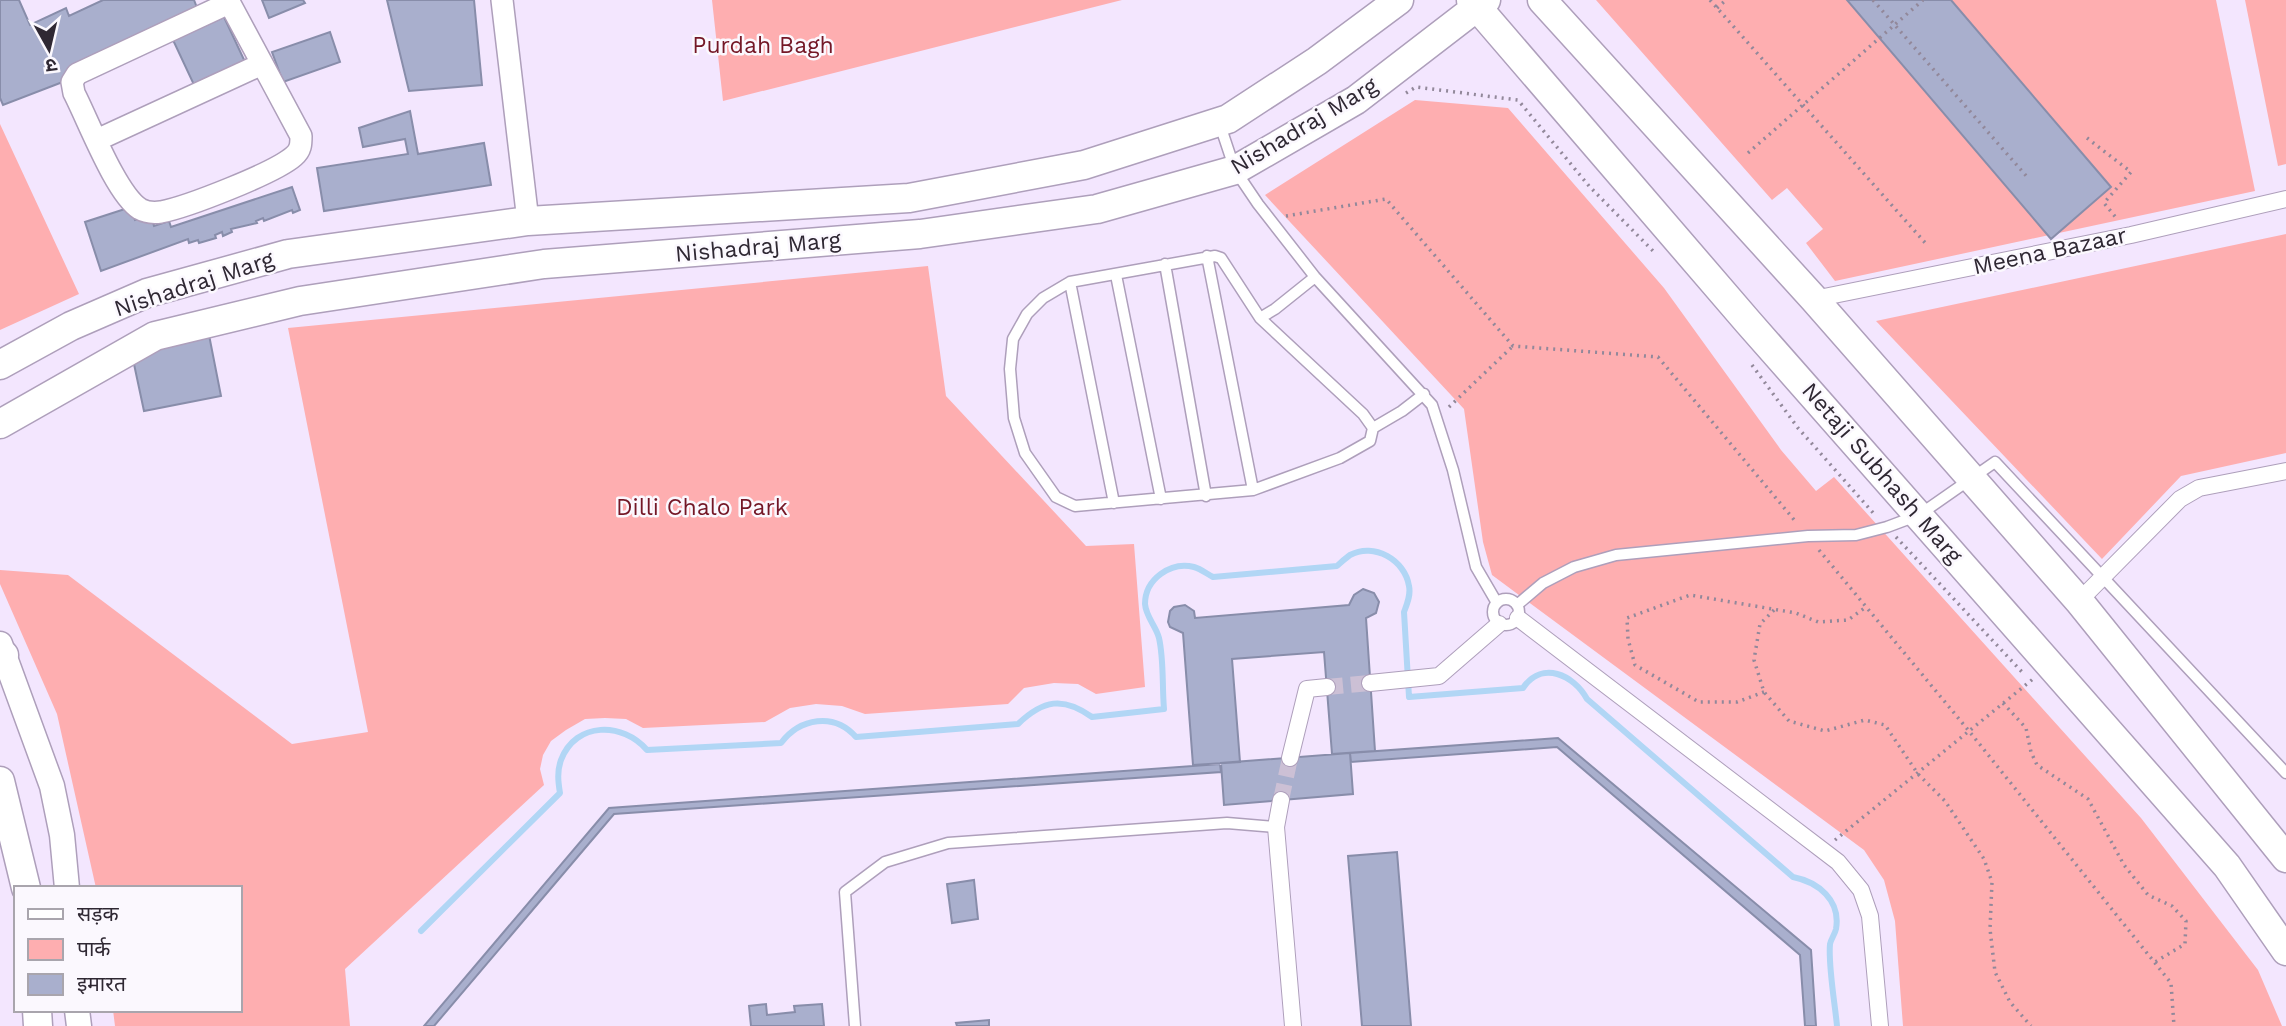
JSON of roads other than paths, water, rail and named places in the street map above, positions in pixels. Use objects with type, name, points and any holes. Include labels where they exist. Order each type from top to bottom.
[{"type":"main road","name":"Nishadraj Marg","points":[[0,365],[71,326],[147,293],[288,254],[528,221],[909,198],[1084,166],[1228,120],[1317,61],[1399,0]]},
{"type":"main road","points":[[1542,0],[1814,299],[2080,601],[2286,858]]},
{"type":"main road","name":"Nishadraj Marg","points":[[0,424],[155,336],[300,301],[544,264],[920,234],[1097,209],[1235,170],[1356,100],[1478,2]]},
{"type":"main road","name":"Netaji Subhash Marg","points":[[1478,2],[1748,322],[1919,514],[2041,673],[2227,866],[2286,951]]},
{"type":"main road","points":[[0,781],[26,886]]},
{"type":"street","points":[[502,0],[528,221]]},
{"type":"street","points":[[228,1],[301,136],[301,148],[294,156],[276,167],[227,190],[162,212],[147,213],[124,193],[74,93],[72,82],[77,74],[228,1]]},
{"type":"street","points":[[97,139],[262,64]]},
{"type":"street","name":"Meena Bazaar","points":[[1814,299],[2131,235],[2286,199]]},
{"type":"street","points":[[2080,601],[2189,493],[2199,488],[2286,471]]},
{"type":"street","points":[[1518,611],[1838,862],[1861,890],[1870,916],[1880,1026]]},
{"type":"street","points":[[1370,682],[1439,676],[1499,624]]},
{"type":"street","points":[[2,652],[52,786],[62,835],[67,886]]},
{"type":"street","points":[[1290,758],[1307,688],[1327,687]]},
{"type":"street","points":[[1281,800],[1276,827],[1293,1026]]},
{"type":"lane","points":[[1219,122],[1235,170],[1258,204],[1315,277],[1424,394],[1437,418],[1453,470],[1473,558],[1497,603]]},
{"type":"lane","points":[[1373,428],[1363,414],[1260,318],[1221,258],[1208,256],[1070,282],[1043,298],[1027,314],[1013,339],[1010,369],[1014,418],[1026,453],[1056,497],[1075,506],[1253,490],[1340,458],[1370,441],[1373,428],[1424,394]]},
{"type":"lane","points":[[1208,256],[1253,490]]},
{"type":"lane","points":[[1166,264],[1206,496]]},
{"type":"lane","points":[[1116,275],[1161,499]]},
{"type":"lane","points":[[1260,318],[1315,277]]},
{"type":"lane","points":[[1070,282],[1114,503]]},
{"type":"lane","points":[[1518,611],[1510,599],[1497,603],[1493,612],[1499,624],[1509,626],[1518,611],[1543,583],[1574,567],[1616,555],[1808,536],[1856,535],[1887,527],[1919,514],[1995,462],[2286,773]]},
{"type":"lane","points":[[855,1026],[845,892],[885,862],[948,843],[1227,823],[1276,827]]},
{"type":"waterway","points":[[421,931],[560,793],[558,776],[561,760],[568,747],[588,732],[601,730],[626,734],[647,750],[781,743],[798,728],[817,721],[838,724],[856,737],[1018,724],[1036,710],[1054,704],[1072,706],[1092,717],[1164,709],[1161,646],[1145,604],[1149,587],[1161,574],[1168,569],[1185,566],[1197,568],[1213,577],[1337,566],[1350,555],[1369,551],[1378,552],[1395,561],[1409,586],[1404,612],[1409,697],[1523,688],[1531,679],[1548,673],[1566,678],[1793,877],[1811,883],[1826,894],[1835,909],[1837,919],[1830,944],[1837,1026]]},
{"type":"tunnel","points":[[1327,687],[1370,683]]},
{"type":"tunnel","points":[[1281,800],[1290,758]]},
{"type":"park label","name":"Purdah Bagh","points":[[763,45]]},
{"type":"park label","name":"Dilli Chalo Park","points":[[702,507]]}]
